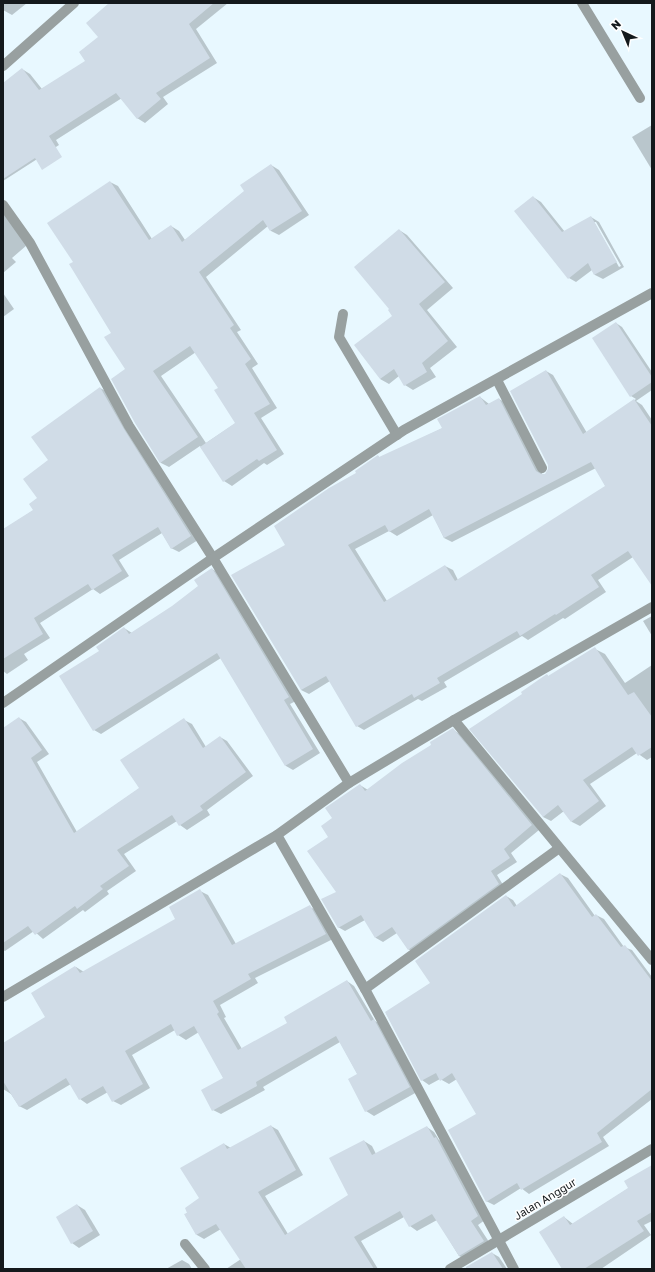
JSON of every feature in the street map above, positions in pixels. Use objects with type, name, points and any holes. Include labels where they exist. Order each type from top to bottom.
[{"type":"street","points":[[3,66],[74,3]]},
{"type":"street","points":[[582,3],[640,98]]},
{"type":"street","points":[[3,206],[30,243],[130,426],[213,558],[349,783]]},
{"type":"street","points":[[3,703],[213,558],[397,435],[652,293]]},
{"type":"street","points":[[343,314],[339,337],[397,435]]},
{"type":"street","points":[[497,380],[542,468]]},
{"type":"street","points":[[3,997],[277,835],[349,783],[454,720],[652,607]]},
{"type":"street","points":[[454,720],[558,849],[652,960]]},
{"type":"street","points":[[277,835],[365,989],[514,1269]]},
{"type":"street","points":[[365,989],[558,849]]},
{"type":"street","name":"Jalan Anggur","points":[[450,1269],[652,1149]]},
{"type":"street","points":[[185,1244],[205,1269]]},
{"type":"building","points":[[109,3],[214,3],[189,24],[210,58],[156,93],[161,99],[137,119],[116,93],[49,136],[62,157],[42,170],[35,158],[3,179],[3,83],[22,68],[39,90],[85,61],[79,52],[98,37],[86,23]]},
{"type":"building","points":[[271,164],[302,211],[270,231],[263,220],[199,272],[234,325],[230,328],[251,359],[245,364],[270,404],[254,413],[277,450],[259,461],[257,459],[223,482],[200,447],[235,423],[214,390],[218,388],[190,346],[153,371],[198,437],[160,463],[135,423],[111,379],[125,369],[104,337],[111,333],[69,264],[73,262],[47,223],[110,181],[149,240],[171,225],[182,242],[244,191],[240,185]]},
{"type":"building","points":[[533,196],[562,232],[591,216],[617,262],[594,275],[588,263],[568,279],[514,211]]},
{"type":"building","points":[[399,229],[445,282],[419,304],[448,341],[422,363],[427,372],[404,386],[394,369],[380,379],[354,345],[392,316],[388,310],[389,309],[354,267]]},
{"type":"building","points":[[616,322],[652,377],[652,382],[630,397],[592,338]]},
{"type":"building","points":[[546,370],[583,434],[634,399],[652,426],[652,586],[628,551],[591,575],[599,587],[556,615],[555,614],[520,636],[517,631],[437,678],[440,683],[414,698],[412,694],[356,727],[326,676],[301,690],[231,575],[285,545],[274,526],[329,488],[356,473],[355,471],[378,455],[379,457],[442,428],[437,419],[480,396],[486,405],[499,398],[536,471],[541,474],[545,474],[548,469],[548,465],[510,391]],"holes":[[[591,462],[605,486],[455,581],[445,565],[384,602],[348,545],[385,525],[389,532],[429,509],[444,538]]]},
{"type":"building","points":[[100,387],[124,429],[191,536],[171,549],[158,527],[112,555],[122,571],[92,590],[88,584],[34,618],[43,634],[3,659],[3,529],[33,510],[29,504],[37,498],[23,479],[48,460],[31,437]]},
{"type":"building","points":[[212,568],[289,697],[284,700],[313,749],[285,766],[217,653],[93,731],[59,676],[99,651],[96,647],[124,627],[129,634],[172,606],[198,586],[194,580]]},
{"type":"building","points":[[595,647],[628,695],[634,692],[652,717],[652,747],[638,756],[632,747],[583,780],[599,801],[571,822],[558,805],[543,817],[469,729],[522,694],[521,692],[547,674],[548,676]]},
{"type":"building","points":[[19,717],[42,750],[31,758],[74,833],[139,788],[120,760],[184,718],[203,748],[220,736],[246,772],[200,806],[203,810],[179,826],[172,815],[117,850],[129,866],[100,886],[103,889],[77,909],[75,906],[35,935],[28,926],[3,943],[3,728]]},
{"type":"building","points":[[453,728],[532,825],[504,849],[510,858],[491,871],[499,884],[408,950],[392,927],[375,938],[361,915],[338,928],[321,899],[336,892],[307,851],[328,837],[321,826],[332,818],[325,808],[360,784],[365,791],[402,763],[431,745],[430,742]]},
{"type":"building","points":[[560,873],[592,917],[596,914],[621,947],[625,945],[652,981],[652,1089],[597,1133],[602,1142],[521,1190],[517,1183],[486,1202],[448,1130],[476,1114],[452,1073],[440,1081],[436,1073],[421,1081],[385,1012],[430,983],[415,961],[506,895],[514,907]]},
{"type":"building","points":[[200,889],[232,945],[310,905],[326,934],[248,974],[251,979],[213,1001],[219,1012],[217,1014],[238,1050],[287,1023],[284,1017],[347,980],[371,1021],[374,1019],[410,1087],[365,1112],[348,1079],[357,1074],[336,1036],[256,1082],[257,1086],[212,1111],[201,1090],[223,1078],[194,1026],[177,1036],[171,1024],[125,1051],[143,1084],[112,1102],[103,1086],[79,1100],[66,1078],[19,1107],[3,1081],[3,1043],[45,1017],[31,993],[75,966],[80,973],[175,919],[169,907]]},
{"type":"building","points":[[271,1125],[296,1170],[258,1192],[285,1235],[348,1195],[329,1158],[364,1140],[372,1155],[427,1126],[434,1138],[436,1137],[478,1216],[471,1221],[484,1241],[459,1256],[432,1214],[409,1227],[400,1211],[354,1237],[374,1269],[246,1269],[216,1224],[196,1235],[184,1214],[187,1213],[185,1208],[199,1198],[180,1168],[224,1143],[227,1149]]},
{"type":"building","points":[[652,1165],[652,1212],[637,1221],[644,1231],[584,1269],[562,1269],[539,1232],[564,1216],[570,1225],[628,1188],[624,1181]]},
{"type":"building","points":[[77,1204],[93,1231],[71,1244],[56,1217]]},
{"type":"building","points":[[492,1252],[503,1269],[467,1269],[466,1267]]}]
